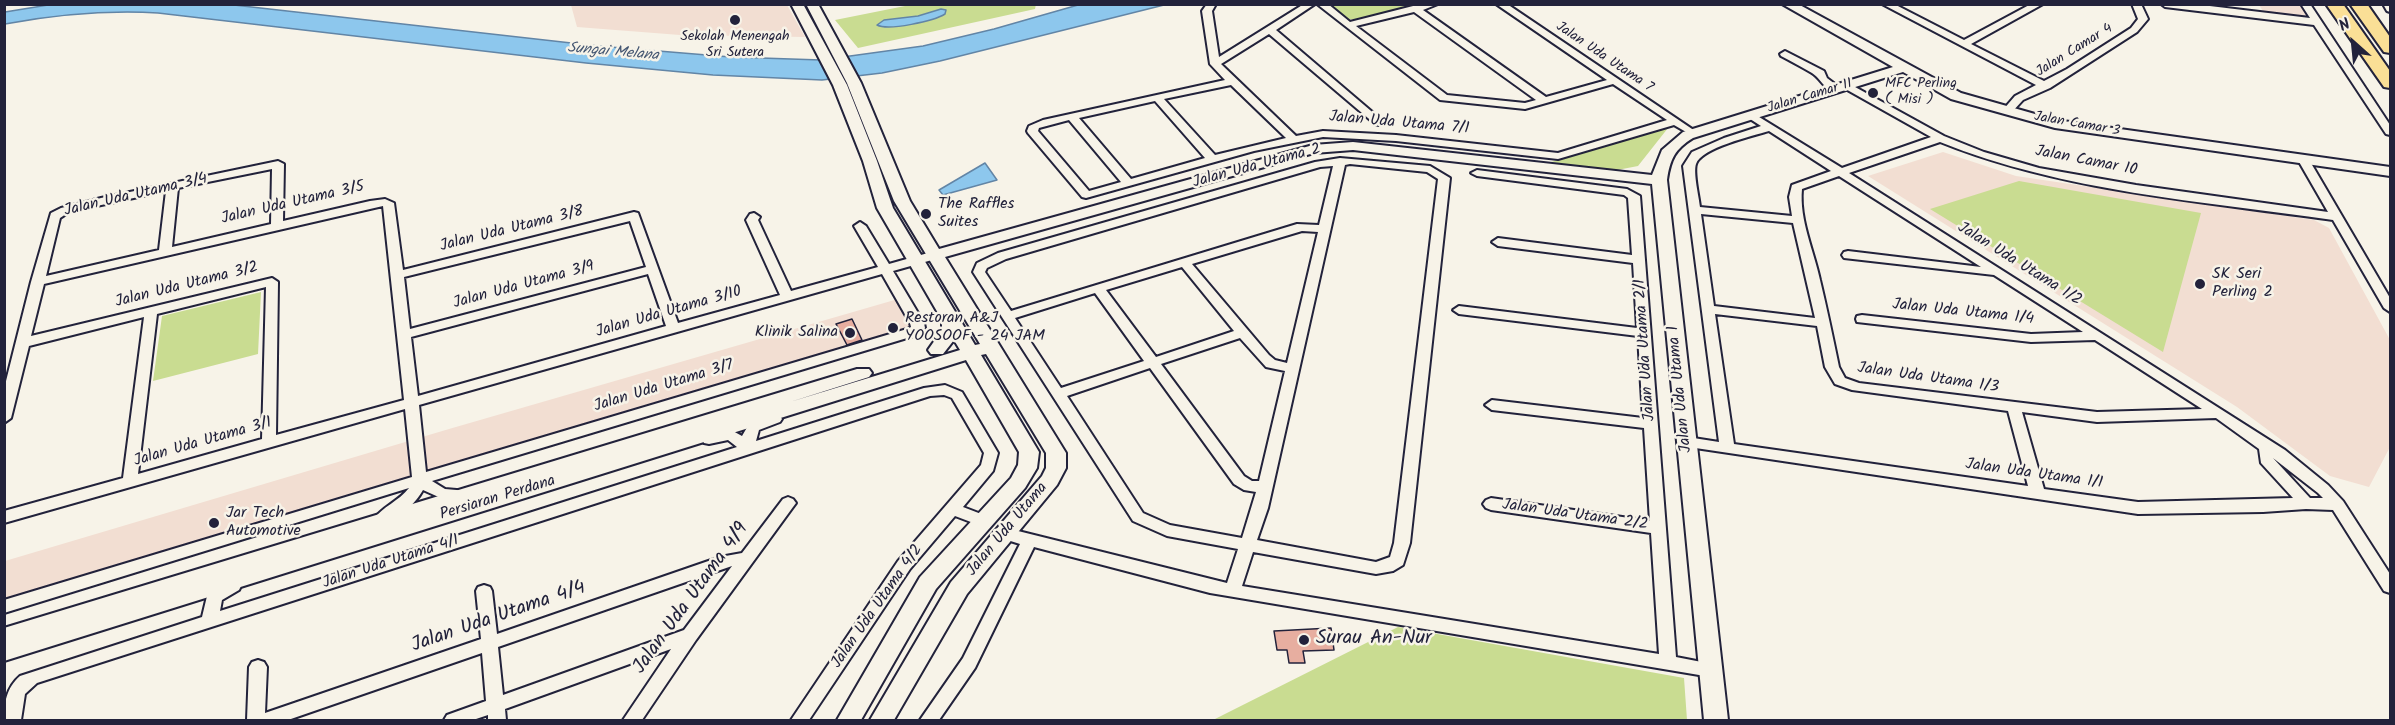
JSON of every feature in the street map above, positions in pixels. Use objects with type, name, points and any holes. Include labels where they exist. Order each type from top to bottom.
[{"type":"highway","points":[[2334,4],[2391,83]]},
{"type":"highway","points":[[2358,4],[2387,39]]},
{"type":"street","points":[[797,4],[831,55],[847,84]]},
{"type":"street","points":[[812,4],[831,55]]},
{"type":"street","points":[[1215,64],[1311,4]]},
{"type":"street","points":[[1321,4],[1444,98],[1525,106],[1614,81]]},
{"type":"street","points":[[1349,25],[1434,4]]},
{"type":"street","name":"Jalan Uda Utama 7","points":[[1500,4],[1693,133]]},
{"type":"street","name":"Jalan Camar 3","points":[[1788,4],[1956,96],[2007,111],[2055,124],[2391,172]]},
{"type":"street","points":[[1886,4],[2046,86]]},
{"type":"street","points":[[1897,10],[1907,4]]},
{"type":"street","points":[[1964,44],[2039,4]]},
{"type":"street","name":"Jalan Camar 4","points":[[2007,111],[2019,98],[2071,71],[2142,22],[2142,16],[2136,4]]},
{"type":"street","points":[[2165,4],[2219,8],[2316,22]]},
{"type":"street","points":[[2305,4],[2391,132]]},
{"type":"street","points":[[2387,4],[2391,9]]},
{"type":"street","points":[[1211,5],[1207,11],[1215,64],[1292,138]]},
{"type":"street","points":[[1416,9],[1545,101]]},
{"type":"street","points":[[1270,30],[1379,122]]},
{"type":"street","name":"Jalan Camar 10","points":[[1785,54],[1820,73],[1823,80],[1940,138],[1980,154],[2069,177],[2337,217]]},
{"type":"street","name":"Jalan Camar 11","points":[[1751,115],[1903,68]]},
{"type":"street","points":[[1129,184],[1073,118],[1233,81]]},
{"type":"street","name":"Jalan Uda Utama","points":[[847,84],[902,201],[1056,453],[1056,468],[1050,480],[959,588],[882,720]]},
{"type":"street","name":"Jalan Uda Utama","points":[[847,84],[885,208],[1029,452],[1030,460],[1027,470],[1018,483],[928,583],[849,720]]},
{"type":"street","points":[[1158,99],[1212,159]]},
{"type":"street","points":[[1620,175],[1639,172],[1662,159],[1670,148],[1693,133],[1751,115]]},
{"type":"street","name":"Jalan Uda Utama 1/2","points":[[1751,115],[2219,412],[2266,447],[2280,454],[2338,505],[2391,587]]},
{"type":"street","name":"Jalan Uda Utama 7/1","points":[[1073,118],[1043,123],[1034,126],[1032,131],[1086,195],[1292,138],[1336,134],[1558,156],[1675,121]]},
{"type":"street","points":[[1727,448],[1689,166],[1696,154],[1728,140],[1770,127]]},
{"type":"street","name":"Jalan Uda Utama 1/3","points":[[1940,138],[1796,187],[1798,220],[1832,367],[1840,381],[2014,408],[2097,417],[2219,412]]},
{"type":"street","name":"Jalan Uda Utama 2","points":[[935,255],[1313,149],[1353,146],[1659,180]]},
{"type":"street","name":"Jalan Uda Utama 1","points":[[1662,159],[1659,180],[1661,201],[1716,720]]},
{"type":"street","points":[[2304,160],[2391,308]]},
{"type":"street","points":[[1232,591],[1264,487],[1340,161]]},
{"type":"street","points":[[1340,161],[1430,169],[1444,178],[1401,552],[1397,561],[1387,567],[1376,568],[1167,530],[1138,517],[1007,316],[979,272],[981,266],[990,260],[1319,164],[1340,161]]},
{"type":"street","name":"Jalan Uda Utama 3/4","points":[[4,418],[55,216],[65,210],[278,164],[277,226]]},
{"type":"street","name":"Jalan Uda Utama 2/1","points":[[1477,173],[1627,192],[1634,196],[1668,663]]},
{"type":"street","points":[[1620,175],[1648,185],[1661,201]]},
{"type":"street","points":[[165,252],[172,186]]},
{"type":"street","name":"Jalan Uda Utama 3/5","points":[[37,282],[384,202],[390,205],[420,481]]},
{"type":"street","points":[[1694,210],[1798,220]]},
{"type":"street","name":"Jalan Uda Utama 3/8","points":[[398,275],[634,216],[653,269]]},
{"type":"street","points":[[754,217],[752,220],[787,297]]},
{"type":"street","points":[[917,225],[946,240],[982,242]]},
{"type":"street","points":[[860,226],[886,269]]},
{"type":"street","points":[[1007,316],[1301,227],[1324,229]]},
{"type":"street","points":[[952,282],[963,259],[982,242]]},
{"type":"street","points":[[1498,242],[1639,260]]},
{"type":"street","name":"Jalan Uda Utama 3/10","points":[[411,403],[935,255]]},
{"type":"street","points":[[1848,255],[1999,273]]},
{"type":"street","points":[[1184,262],[1242,333],[1271,364],[1292,368]]},
{"type":"street","points":[[653,269],[674,329]]},
{"type":"street","name":"Jalan Uda Utama 3/9","points":[[404,335],[653,269]]},
{"type":"street","name":"Jalan Uda Utama 3/7","points":[[420,481],[912,332],[918,328],[886,269]]},
{"type":"street","name":"Jalan Uda Utama 3/2","points":[[22,343],[272,282],[268,443]]},
{"type":"street","points":[[1098,288],[1239,480],[1249,486],[1264,487]]},
{"type":"street","points":[[1708,309],[1823,323]]},
{"type":"street","points":[[1459,310],[1644,333]]},
{"type":"street","points":[[130,482],[152,311]]},
{"type":"street","name":"Jalan Uda Utama 1/4","points":[[1862,319],[2031,338],[2097,336]]},
{"type":"street","points":[[951,321],[951,332],[939,356],[984,376]]},
{"type":"street","points":[[1058,394],[1242,333]]},
{"type":"street","name":"Persiaran Perdana","points":[[4,637],[465,495],[988,340]]},
{"type":"street","name":"Persiaran Perdana","points":[[4,652],[833,395],[939,356]]},
{"type":"street","name":"Jalan Uda Utama 4/2","points":[[800,434],[929,391],[945,390],[957,394],[991,453],[988,467],[904,565],[800,720]]},
{"type":"street","points":[[749,449],[749,436],[754,427],[805,409],[833,395]]},
{"type":"street","name":"Jalan Uda Utama 3/1","points":[[4,517],[411,403]]},
{"type":"street","points":[[1492,405],[1651,424]]},
{"type":"street","points":[[2014,408],[2038,494]]},
{"type":"street","name":"Jalan Uda Utama 4/1","points":[[12,720],[16,691],[26,680],[800,434]]},
{"type":"street","points":[[630,458],[665,454],[725,435],[731,435],[749,449]]},
{"type":"street","name":"Jalan Uda Utama 1/1","points":[[1687,442],[2138,508],[2306,503],[2338,505]]},
{"type":"street","name":"Jalan Uda Utama 1/2","points":[[2266,447],[2266,459],[2306,503]]},
{"type":"street","points":[[375,523],[408,502],[420,481]]},
{"type":"street","points":[[4,607],[420,481],[443,494],[465,495]]},
{"type":"street","name":"Jalan Uda Utama 4/9","points":[[632,720],[690,635],[788,503]]},
{"type":"street","name":"Jalan Uda Utama 2/2","points":[[1491,504],[1659,528]]},
{"type":"street","points":[[952,509],[984,521]]},
{"type":"street","points":[[1006,534],[1210,587],[1711,670]]},
{"type":"street","points":[[929,720],[969,663],[1030,540]]},
{"type":"street","name":"Jalan Uda Utama 4/4","points":[[268,720],[726,561],[745,559]]},
{"type":"street","points":[[210,621],[214,597],[220,592],[279,567]]},
{"type":"street","points":[[484,591],[497,713]]},
{"type":"street","points":[[453,720],[497,713],[690,635]]},
{"type":"street","points":[[4,660],[30,644]]},
{"type":"street","points":[[256,720],[258,667]]},
{"type":"shaded area","points":[[571,5],[787,5],[805,37],[680,35],[577,27]]},
{"type":"shaded area","points":[[2259,5],[2309,5],[2319,21],[2265,14]]},
{"type":"shaded area","name":"SK Seri Perling 2","points":[[1943,152],[2016,176],[2314,220],[2329,228],[2390,340],[2390,447],[2369,487],[2330,476],[2237,407],[1868,176]]},
{"type":"shaded area","points":[[898,299],[913,328],[5,603],[5,561]]},
{"type":"green space","points":[[1036,4],[1035,9],[858,48],[835,20],[910,5]]},
{"type":"green space","points":[[1330,5],[1421,5],[1357,20],[1348,19]]},
{"type":"green space","points":[[1668,128],[1638,166],[1612,171],[1551,162]]},
{"type":"green space","points":[[2019,181],[2201,213],[2163,352],[1930,209]]},
{"type":"green space","points":[[261,292],[258,354],[153,381],[162,316]]},
{"type":"green space","points":[[1398,627],[1684,678],[1687,720],[1213,720]]},
{"type":"water","name":"Sungai Melana","points":[[225,4],[598,46],[731,57],[821,60],[923,46],[1078,5],[1164,5],[940,61],[882,73],[822,80],[713,75],[586,63],[158,13],[81,14],[5,24],[5,12],[48,5]]},
{"type":"water","points":[[941,9],[946,10],[945,14],[922,22],[891,27],[877,25],[884,20],[918,16]]},
{"type":"water","points":[[985,163],[997,180],[943,195],[939,190]]},
{"type":"building","name":"Klinik Salina","points":[[852,319],[862,340],[847,345],[836,324]]},
{"type":"building","name":"Surau An-Nur","points":[[1331,628],[1334,650],[1303,651],[1305,663],[1289,663],[1287,650],[1277,650],[1274,631]]},
{"type":"place","name":"Sekolah Menengah Sri Sutera","points":[[735,20]]},
{"type":"place","name":"MFC Perling ( Misi )","points":[[1873,93]]},
{"type":"place","name":"The Raffles Suites","points":[[926,214]]},
{"type":"place","name":"SK Seri Perling 2","points":[[2200,284]]},
{"type":"place","name":"Restoran A&J YOOSOOF - 24 JAM","points":[[893,328]]},
{"type":"place","name":"Klinik Salina","points":[[850,333]]},
{"type":"place","name":"Jar Tech Automotive","points":[[214,523]]},
{"type":"place","name":"Surau An-Nur","points":[[1304,640]]}]
